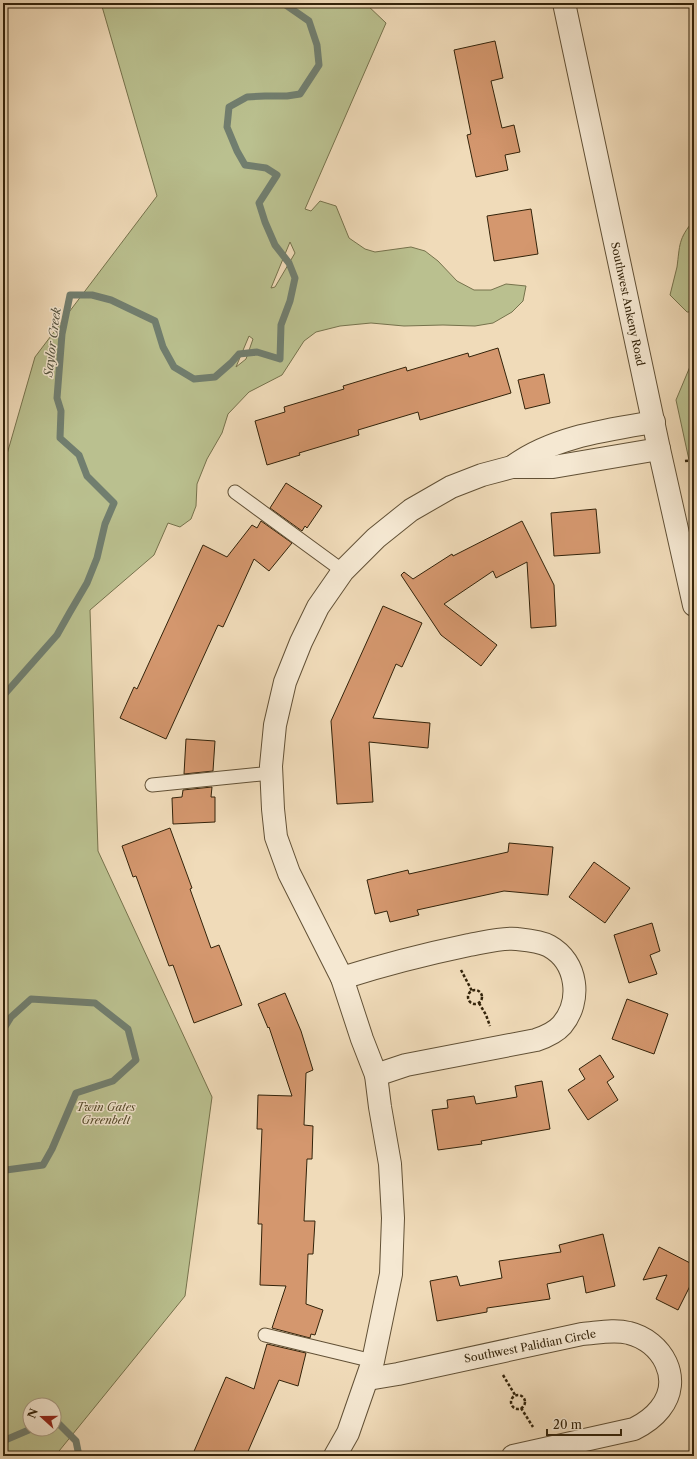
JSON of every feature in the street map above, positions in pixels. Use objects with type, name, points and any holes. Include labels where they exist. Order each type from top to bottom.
[{"type":"street","name":"Southwest Ankeny Road","points":[[564,3],[659,449],[694,605]]},
{"type":"street","points":[[512,467],[524,458],[557,444],[610,429],[654,422]]},
{"type":"street","points":[[335,1456],[348,1433],[371,1370],[391,1274],[393,1218],[390,1164],[376,1075],[342,978],[308,913],[286,866],[276,837],[272,773],[275,724],[285,682],[301,642],[318,607],[343,572],[376,538],[411,510],[451,487],[512,467],[553,467],[659,449]]},
{"type":"street","points":[[342,978],[443,950],[515,938],[531,940],[550,946],[565,960],[572,973],[575,995],[571,1012],[561,1026],[547,1036],[536,1040],[406,1065],[376,1075]]},
{"type":"street","name":"Southwest Palidian Circle","points":[[371,1370],[398,1374],[569,1337],[609,1331],[628,1333],[649,1342],[662,1354],[669,1366],[670,1391],[661,1408],[648,1421],[634,1430],[513,1456]]},
{"type":"lane","points":[[235,492],[343,572]]},
{"type":"lane","points":[[152,785],[272,773]]},
{"type":"lane","points":[[265,1335],[371,1370]]},
{"type":"path","points":[[475,990],[481,993],[482,1000],[477,1004],[470,1002],[468,999],[470,991],[475,990]]},
{"type":"path","points":[[514,1395],[519,1395],[524,1398],[524,1406],[519,1409],[513,1406],[511,1402],[514,1395]]},
{"type":"green space","name":"Twin Gates Greenbelt","points":[[101,3],[365,3],[386,23],[305,209],[311,211],[320,201],[336,206],[349,238],[365,249],[375,252],[411,247],[425,251],[438,261],[457,281],[474,290],[491,290],[506,284],[526,286],[523,301],[512,312],[493,323],[475,326],[404,326],[371,323],[340,326],[316,332],[304,341],[282,375],[249,392],[228,414],[222,433],[207,459],[197,484],[196,506],[191,519],[180,527],[168,523],[154,555],[90,610],[98,851],[212,1097],[185,1296],[55,1456],[3,1456],[3,468],[35,357],[157,196]],"holes":[[[290,242],[295,253],[275,287],[271,288]],[[249,336],[253,339],[246,359],[236,367]]]},
{"type":"green space","points":[[694,220],[694,312],[687,312],[670,295],[682,237]]},
{"type":"green space","points":[[694,357],[694,483],[676,400]]},
{"type":"building","points":[[495,41],[503,78],[491,81],[502,128],[514,125],[520,152],[505,155],[508,170],[476,177],[467,135],[471,134],[454,50]]},
{"type":"building","points":[[531,209],[538,254],[494,261],[487,216]]},
{"type":"building","points":[[498,348],[511,393],[420,420],[418,412],[358,430],[359,435],[299,453],[300,455],[267,465],[255,421],[285,412],[284,407],[344,389],[343,386],[406,367],[407,371],[468,353],[469,357]]},
{"type":"building","points":[[544,374],[550,403],[525,409],[518,380]]},
{"type":"building","points":[[286,483],[322,506],[307,528],[305,526],[302,531],[270,508]]},
{"type":"building","points":[[596,509],[600,553],[554,556],[551,513]]},
{"type":"building","points":[[261,521],[292,543],[269,571],[254,559],[223,627],[218,625],[166,739],[120,718],[134,687],[137,689],[203,545],[227,557],[252,525],[257,528]]},
{"type":"building","points":[[522,521],[554,585],[556,626],[531,628],[527,562],[496,578],[493,571],[444,604],[497,645],[481,666],[441,635],[401,575],[404,572],[413,579],[452,554],[453,556]]},
{"type":"building","points":[[383,606],[422,623],[402,667],[396,664],[373,718],[430,723],[428,748],[369,742],[373,802],[337,804],[331,721]]},
{"type":"building","points":[[186,739],[215,741],[213,771],[184,774]]},
{"type":"building","points":[[212,787],[211,797],[215,797],[215,822],[173,824],[172,798],[182,797],[183,790]]},
{"type":"building","points":[[170,828],[192,888],[190,889],[211,948],[219,945],[242,1005],[194,1023],[173,965],[169,966],[136,876],[133,877],[122,846]]},
{"type":"building","points":[[509,843],[553,847],[548,895],[504,891],[417,910],[419,915],[390,922],[387,911],[375,914],[367,880],[408,870],[409,874],[508,852]]},
{"type":"building","points":[[594,862],[630,888],[605,923],[569,897]]},
{"type":"building","points":[[652,923],[660,951],[650,955],[657,974],[629,983],[614,935]]},
{"type":"building","points":[[285,993],[301,1031],[313,1070],[306,1073],[304,1125],[313,1126],[312,1159],[307,1159],[304,1221],[315,1221],[313,1254],[308,1254],[306,1304],[323,1310],[315,1335],[311,1334],[310,1338],[272,1328],[286,1286],[260,1285],[262,1224],[258,1224],[262,1129],[257,1129],[258,1095],[292,1096],[269,1027],[268,1028],[258,1004]]},
{"type":"building","points":[[627,999],[668,1014],[654,1054],[612,1039]]},
{"type":"building","points":[[600,1055],[614,1077],[607,1082],[618,1100],[588,1120],[568,1090],[585,1079],[579,1069]]},
{"type":"building","points":[[542,1081],[550,1129],[481,1141],[482,1144],[438,1150],[432,1110],[448,1108],[447,1100],[474,1096],[476,1104],[517,1097],[515,1086]]},
{"type":"building","points":[[603,1234],[615,1286],[586,1293],[583,1276],[547,1284],[550,1299],[487,1308],[487,1312],[437,1321],[430,1281],[457,1276],[460,1286],[502,1278],[499,1261],[561,1252],[559,1245]]},
{"type":"building","points":[[659,1247],[694,1265],[694,1278],[678,1310],[656,1299],[667,1275],[643,1280]]},
{"type":"building","points":[[267,1344],[306,1353],[298,1386],[279,1380],[246,1456],[192,1456],[226,1377],[254,1389]]},
{"type":"waterway","name":"Saylor Creek","points":[[3,696],[57,635],[87,583],[97,558],[105,524],[114,503],[87,476],[79,455],[60,438],[61,411],[57,398],[62,334],[70,295],[92,295],[111,300],[155,321],[163,347],[174,367],[194,379],[215,377],[239,354],[257,352],[280,359],[281,325],[290,301],[295,278],[289,263],[275,245],[259,203],[277,175],[266,168],[245,165],[237,151],[227,127],[229,107],[247,97],[287,96],[300,94],[319,65],[317,45],[309,21],[283,3]]},
{"type":"waterway","name":"Saylor Creek","points":[[3,1030],[11,1017],[31,999],[95,1003],[128,1029],[136,1060],[113,1081],[76,1093],[52,1149],[43,1165],[6,1170],[3,1175]]},
{"type":"waterway","name":"Saylor Creek","points":[[62,1427],[76,1441],[79,1456]]},
{"type":"waterway","name":"Saylor Creek","points":[[3,1441],[22,1433]]}]
